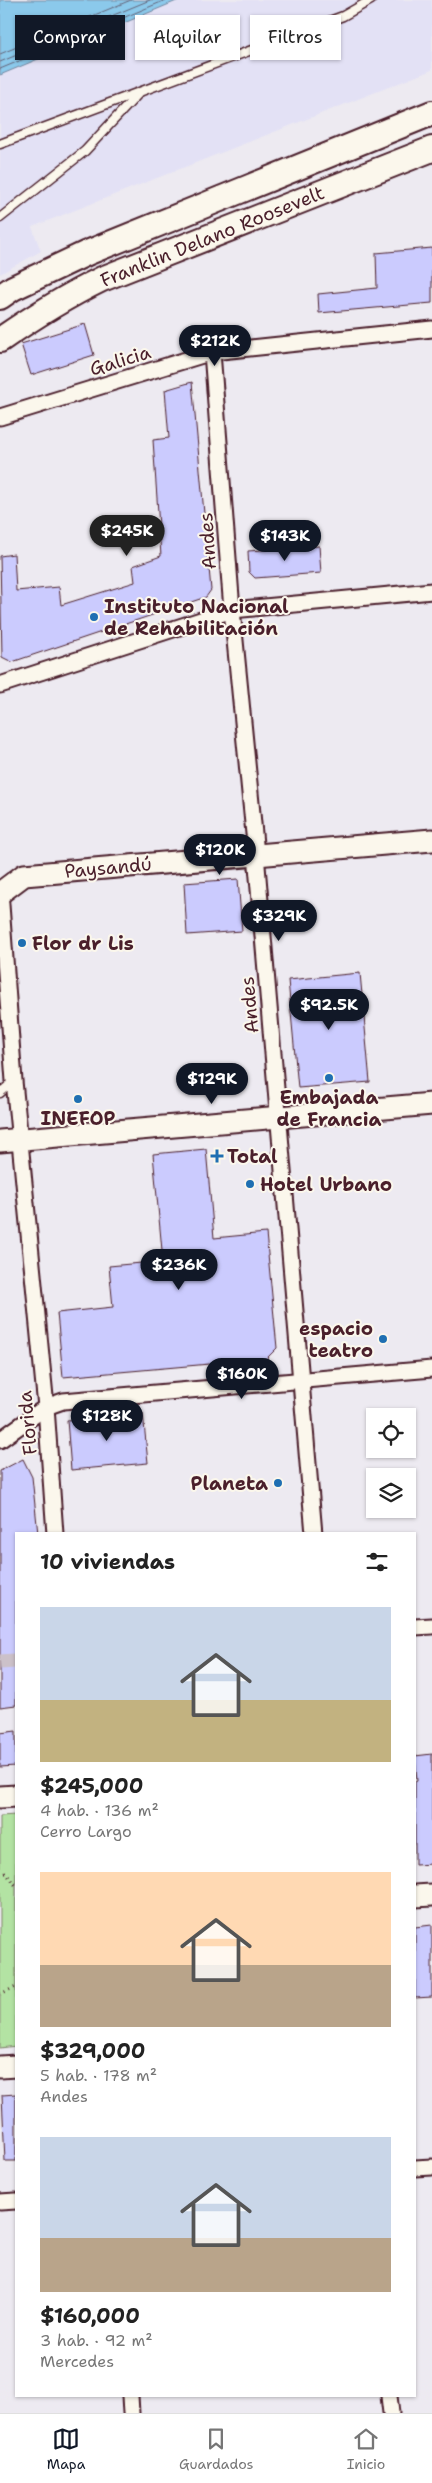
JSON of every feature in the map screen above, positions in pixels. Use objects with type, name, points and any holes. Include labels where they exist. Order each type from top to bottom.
[{"type":"main road","name":"Franklin Delano Roosevelt","points":[[0,297],[13,288],[87,253],[432,112]]},
{"type":"main road","name":"Franklin Delano Roosevelt","points":[[0,340],[38,313],[102,280],[432,149]]},
{"type":"street","name":"Galicia","points":[[0,417],[212,352],[432,329]]},
{"type":"street","name":"Andes","points":[[212,352],[232,610],[256,854],[314,1532]]},
{"type":"street","points":[[0,685],[232,610],[432,591]]},
{"type":"street","name":"Paysandú","points":[[0,893],[24,875],[432,840]]},
{"type":"street","name":"Florida","points":[[0,893],[14,1081],[10,1139],[46,1407],[55,1532]]},
{"type":"street","points":[[10,1139],[432,1104]]},
{"type":"street","points":[[0,1440],[46,1407],[63,1401],[432,1369]]},
{"type":"street","points":[[416,1627],[432,1626]]},
{"type":"street","points":[[0,1797],[15,1796]]},
{"type":"street","points":[[416,1896],[432,1895]]},
{"type":"street","points":[[0,2067],[15,2066]]},
{"type":"street","points":[[416,2168],[432,2167]]},
{"type":"street","points":[[0,2202],[15,2201]]},
{"type":"street","points":[[130,2397],[131,2413]]},
{"type":"street","points":[[389,2397],[391,2413]]},
{"type":"lane","points":[[0,144],[343,16],[371,0]]},
{"type":"lane","points":[[0,218],[85,151],[140,92]]},
{"type":"lane","points":[[0,1092],[14,1081]]},
{"type":"path","points":[[0,1874],[6,1873],[15,1885]]},
{"type":"path","points":[[0,1994],[15,1987]]},
{"type":"shaded area","points":[[179,0],[432,0],[432,70],[32,227],[41,251],[0,274],[0,75],[36,60],[125,60],[125,23],[135,18],[135,60],[240,60],[240,15],[143,15]]},
{"type":"green space","points":[[15,1815],[15,2046],[0,2048],[0,1816]]},
{"type":"water","points":[[0,0],[179,0],[143,15],[135,15],[135,18],[125,23],[125,15],[15,15],[15,60],[36,60],[0,75]]},
{"type":"building","points":[[432,248],[432,303],[319,313],[318,294],[377,288],[376,253]]},
{"type":"building","points":[[85,324],[94,355],[31,375],[21,344]]},
{"type":"building","points":[[192,382],[211,590],[206,597],[12,662],[2,657],[0,556],[14,554],[16,591],[59,587],[61,605],[135,582],[133,566],[161,556],[153,440],[169,438],[165,390]]},
{"type":"building","points":[[319,546],[321,573],[255,578],[249,572],[248,551]]},
{"type":"building","points":[[238,879],[242,931],[187,935],[184,883]]},
{"type":"building","points":[[360,973],[370,1082],[298,1088],[288,980]]},
{"type":"building","points":[[206,1149],[214,1238],[266,1233],[277,1348],[266,1359],[63,1377],[57,1313],[113,1307],[109,1266],[163,1261],[153,1154]]},
{"type":"building","points":[[143,1413],[148,1463],[71,1470],[67,1420]]},
{"type":"building","points":[[23,1459],[32,1477],[38,1532],[15,1532],[15,1705],[0,1707],[0,1471]]},
{"type":"building","points":[[15,1731],[15,1766],[0,1767],[0,1733]]},
{"type":"building","points":[[432,1754],[432,1864],[416,1865],[416,1756]]},
{"type":"building","points":[[432,1925],[432,1997],[416,1998],[416,1927]]},
{"type":"building","points":[[15,2094],[15,2161],[5,2161],[2,2095]]},
{"type":"tunnel","points":[[0,1662],[15,1661]]},
{"type":"place","name":"Instituto Nacional de Rehabilitación","points":[[94,617]]},
{"type":"place","name":"Flor dr Lis","points":[[22,943]]},
{"type":"place","name":"Embajada de Francia","points":[[329,1078]]},
{"type":"place","name":"INEFOP","points":[[78,1099]]},
{"type":"place","name":"Total","points":[[217,1156]]},
{"type":"place","name":"Hotel Urbano","points":[[250,1184]]},
{"type":"place","name":"espacio teatro","points":[[383,1339]]},
{"type":"place","name":"Planeta","points":[[278,1483]]}]
